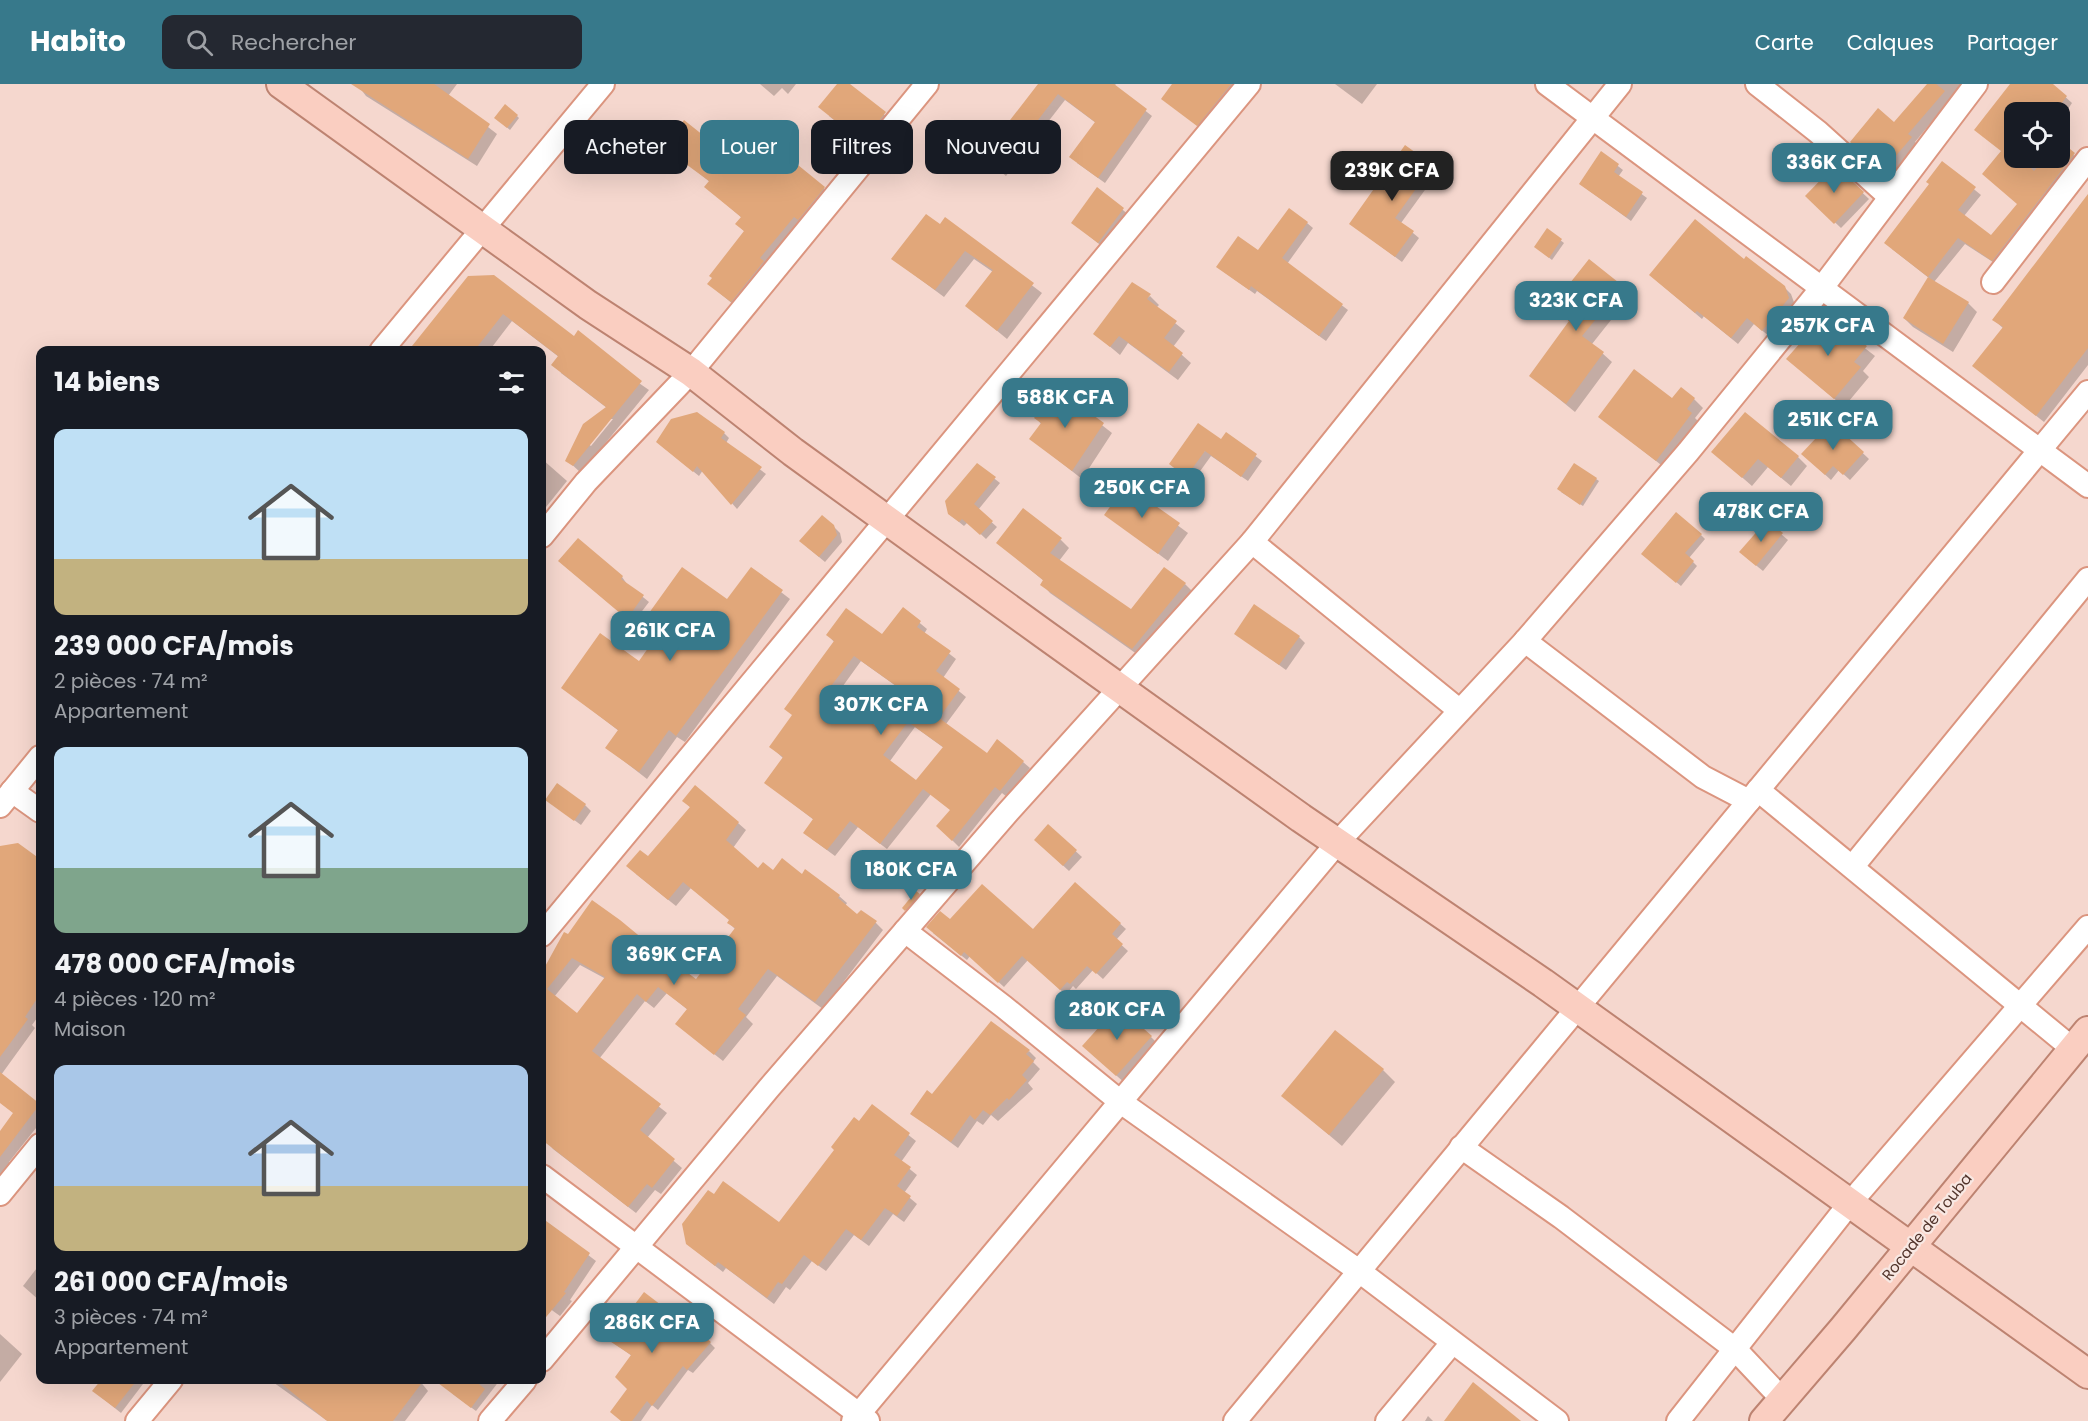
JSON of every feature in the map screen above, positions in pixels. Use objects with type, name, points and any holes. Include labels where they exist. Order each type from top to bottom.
[{"type":"main road","points":[[281,84],[588,305],[691,372],[886,520],[1120,688],[1578,1007],[2088,1374]]},
{"type":"main road","name":"Rocade de Touba","points":[[1778,1412],[1911,1246],[2083,1038]]},
{"type":"street","points":[[385,346],[603,84]]},
{"type":"street","points":[[546,531],[586,482],[691,372],[927,84]]},
{"type":"street","points":[[546,930],[1249,84]]},
{"type":"street","points":[[1547,84],[2088,486]]},
{"type":"street","points":[[546,1355],[905,932],[1252,542],[1620,84]]},
{"type":"street","points":[[1757,84],[1796,113],[1890,198]]},
{"type":"street","points":[[546,1179],[860,1419],[1338,842],[1525,641],[1688,452],[1821,289],[1890,198],[1966,87]]},
{"type":"street","points":[[1993,282],[2088,159]]},
{"type":"street","points":[[1234,1421],[2088,392]]},
{"type":"street","points":[[1252,542],[1459,710]]},
{"type":"street","points":[[1853,867],[2088,579]]},
{"type":"street","points":[[1525,641],[1703,777],[1754,795],[1853,867],[2022,1007],[2083,1038]]},
{"type":"street","points":[[36,762],[6,798],[36,809]]},
{"type":"street","points":[[1678,1421],[1850,1203],[2022,1007],[2088,927]]},
{"type":"street","points":[[905,932],[1004,1007],[1122,1103],[1359,1270],[1557,1421]]},
{"type":"street","points":[[1461,1148],[1561,1217],[1735,1349],[1778,1412]]},
{"type":"street","points":[[0,1194],[36,1150]]},
{"type":"street","points":[[1387,1421],[1452,1343]]},
{"type":"street","points":[[137,1421],[168,1384]]},
{"type":"street","points":[[490,1421],[522,1384]]},
{"type":"building","points":[[351,84],[434,84],[490,124],[468,159]]},
{"type":"building","points":[[837,84],[850,84],[886,112],[880,120],[834,120],[818,107]]},
{"type":"building","points":[[1038,84],[1114,84],[1147,109],[1098,178],[1069,157],[1095,122],[1058,94],[1038,120],[1010,120]]},
{"type":"building","points":[[1172,84],[1231,84],[1197,126],[1161,99]]},
{"type":"building","points":[[1927,84],[1936,84],[1945,91],[1908,134],[1912,137],[1882,172],[1850,142],[1878,108],[1894,122]]},
{"type":"building","points":[[2010,84],[2053,84],[2067,96],[2062,102],[2004,102],[2004,168],[2031,168],[2034,171],[2037,168],[2063,168],[1992,261],[1958,238],[1928,277],[1884,243],[1929,184],[1926,182],[1942,161],[1976,187],[1958,210],[1991,235],[2017,204],[1982,174],[2001,151],[1974,130]]},
{"type":"building","points":[[505,104],[518,115],[507,128],[494,118]]},
{"type":"building","points":[[688,123],[700,133],[700,174],[799,174],[799,166],[825,187],[798,220],[794,217],[760,258],[764,261],[731,302],[707,284],[712,278],[709,276],[744,231],[735,224],[741,217],[704,187],[709,181],[688,166]]},
{"type":"building","points":[[1405,145],[1433,165],[1395,218],[1414,231],[1395,257],[1349,224]]},
{"type":"building","points":[[2070,149],[2075,153],[2070,160]]},
{"type":"building","points":[[1601,151],[1619,164],[1614,172],[1643,192],[1626,217],[1579,184]]},
{"type":"building","points":[[1835,165],[1864,192],[1834,224],[1805,196]]},
{"type":"building","points":[[1097,187],[1124,208],[1098,243],[1071,223]]},
{"type":"building","points":[[2088,194],[2088,348],[2036,416],[1972,366],[2003,327],[1992,320]]},
{"type":"building","points":[[1289,208],[1308,222],[1282,258],[1343,304],[1319,336],[1251,286],[1249,290],[1216,267],[1238,236],[1258,250]]},
{"type":"building","points":[[926,214],[940,224],[945,217],[1034,283],[997,331],[965,306],[993,270],[965,251],[935,290],[891,259]]},
{"type":"building","points":[[1695,219],[1744,259],[1746,256],[1785,286],[1789,298],[1762,331],[1747,318],[1731,338],[1697,311],[1695,313],[1649,275]]},
{"type":"building","points":[[1547,228],[1562,239],[1549,258],[1534,247]]},
{"type":"building","points":[[1589,259],[1623,286],[1582,336],[1604,352],[1566,404],[1529,376],[1569,321],[1551,307]]},
{"type":"building","points":[[494,275],[574,336],[578,330],[642,381],[573,466],[565,461],[583,424],[606,407],[551,365],[558,356],[546,346],[503,314],[478,346],[412,346],[468,276]]},
{"type":"building","points":[[1928,277],[1969,302],[1943,344],[1903,318]]},
{"type":"building","points":[[1132,282],[1151,294],[1147,299],[1177,321],[1164,338],[1183,353],[1169,372],[1119,336],[1110,347],[1093,334]]},
{"type":"building","points":[[1817,324],[1836,324],[1867,346],[1854,362],[1861,367],[1834,399],[1786,359]]},
{"type":"building","points":[[1634,369],[1672,398],[1681,387],[1695,398],[1687,409],[1692,413],[1656,461],[1598,417]]},
{"type":"building","points":[[1056,388],[1104,423],[1072,471],[1029,439],[1041,423],[1034,418]]},
{"type":"building","points":[[697,412],[725,432],[721,438],[762,467],[731,505],[697,466],[693,472],[656,442],[671,419]]},
{"type":"building","points":[[1745,412],[1799,456],[1781,478],[1758,459],[1742,478],[1711,452]]},
{"type":"building","points":[[1831,422],[1864,452],[1843,475],[1833,466],[1825,475],[1801,454]]},
{"type":"building","points":[[1198,423],[1221,439],[1226,432],[1257,454],[1241,477],[1205,451],[1186,477],[1169,464]]},
{"type":"building","points":[[977,463],[996,477],[974,504],[993,521],[980,535],[962,519],[959,522],[948,514],[945,501]]},
{"type":"building","points":[[1574,463],[1597,478],[1580,505],[1557,489]]},
{"type":"building","points":[[1126,485],[1180,523],[1158,554],[1104,515]]},
{"type":"building","points":[[1023,508],[1062,538],[1050,553],[1131,609],[1164,567],[1186,583],[1132,649],[1040,585],[1043,580],[996,543]]},
{"type":"building","points":[[1676,512],[1702,534],[1685,553],[1694,561],[1676,583],[1641,554]]},
{"type":"building","points":[[822,515],[834,525],[837,535],[819,557],[799,541]]},
{"type":"building","points":[[1767,520],[1783,533],[1756,566],[1739,552]]},
{"type":"building","points":[[578,538],[623,576],[621,579],[644,595],[627,619],[558,561]]},
{"type":"building","points":[[682,567],[727,599],[751,567],[783,590],[676,736],[669,730],[639,772],[605,748],[618,730],[561,688],[600,633],[639,661],[665,624],[649,613]]},
{"type":"building","points":[[1254,604],[1300,636],[1279,665],[1234,634]]},
{"type":"building","points":[[903,607],[921,621],[917,627],[951,651],[936,671],[960,689],[939,718],[987,753],[997,739],[1024,761],[1000,791],[995,787],[952,841],[936,826],[950,810],[923,789],[880,844],[850,821],[827,850],[803,833],[813,819],[764,783],[783,757],[769,747],[792,715],[784,709],[834,641],[826,635],[846,608],[882,634]],"holes":[[[854,656],[902,690],[876,726],[828,690]],[[908,722],[943,747],[916,780],[883,755]]]},
{"type":"building","points":[[557,783],[586,804],[574,821],[546,799]]},
{"type":"building","points":[[695,785],[739,822],[726,840],[758,868],[763,862],[773,870],[782,858],[802,874],[805,869],[840,895],[838,898],[857,914],[861,910],[877,921],[815,1002],[768,969],[738,1009],[746,1015],[714,1055],[675,1024],[687,1009],[658,987],[646,1002],[637,994],[592,1051],[661,1104],[640,1130],[675,1159],[652,1188],[647,1184],[628,1207],[546,1143],[546,965],[564,932],[568,934],[592,900],[683,972],[684,970],[696,979],[735,928],[727,923],[729,920],[683,882],[668,900],[626,866],[640,850],[648,856],[690,807],[682,801]],"holes":[[[572,958],[605,977],[577,1013],[547,989]]]},
{"type":"building","points":[[1048,824],[1077,850],[1063,866],[1034,840]]},
{"type":"building","points":[[18,843],[36,856],[36,1000],[25,1017],[28,1019],[0,1057],[0,846]]},
{"type":"building","points":[[1075,882],[1121,923],[1112,934],[1123,944],[1096,974],[1087,966],[1070,984],[1067,982],[1060,990],[1022,956],[998,983],[964,952],[961,956],[926,927],[940,911],[950,919],[982,884],[1033,929]]},
{"type":"building","points":[[916,891],[920,894],[905,911],[902,908]]},
{"type":"building","points":[[1118,1006],[1152,1036],[1116,1076],[1082,1046]]},
{"type":"building","points":[[991,1021],[1030,1050],[1026,1054],[1034,1061],[1022,1075],[1027,1080],[1009,1100],[1007,1098],[990,1115],[983,1110],[975,1120],[970,1115],[951,1142],[910,1114],[927,1090],[932,1094]]},
{"type":"building","points":[[1335,1030],[1384,1069],[1329,1135],[1281,1096]]},
{"type":"building","points":[[0,1072],[36,1101],[36,1109],[0,1157],[0,1131],[13,1113],[0,1103]]},
{"type":"building","points":[[872,1104],[910,1133],[894,1155],[911,1167],[897,1186],[911,1196],[897,1216],[885,1208],[861,1240],[846,1229],[818,1266],[804,1255],[782,1284],[778,1282],[767,1298],[718,1262],[715,1266],[686,1244],[682,1224],[708,1190],[714,1194],[723,1181],[779,1222],[834,1150],[831,1147],[854,1117],[859,1121]]},
{"type":"building","points":[[546,1221],[590,1253],[564,1292],[566,1293],[546,1317]]},
{"type":"building","points":[[644,1292],[711,1342],[687,1370],[683,1366],[652,1406],[647,1401],[632,1421],[621,1421],[610,1412],[627,1389],[615,1377],[631,1355],[608,1340]]},
{"type":"building","points":[[1473,1382],[1521,1421],[1444,1421]]},
{"type":"building","points":[[98,1384],[134,1384],[115,1408],[92,1391]]},
{"type":"building","points":[[282,1384],[421,1384],[393,1421],[327,1421]]},
{"type":"building","points":[[439,1384],[479,1384],[485,1389],[471,1408]]}]
